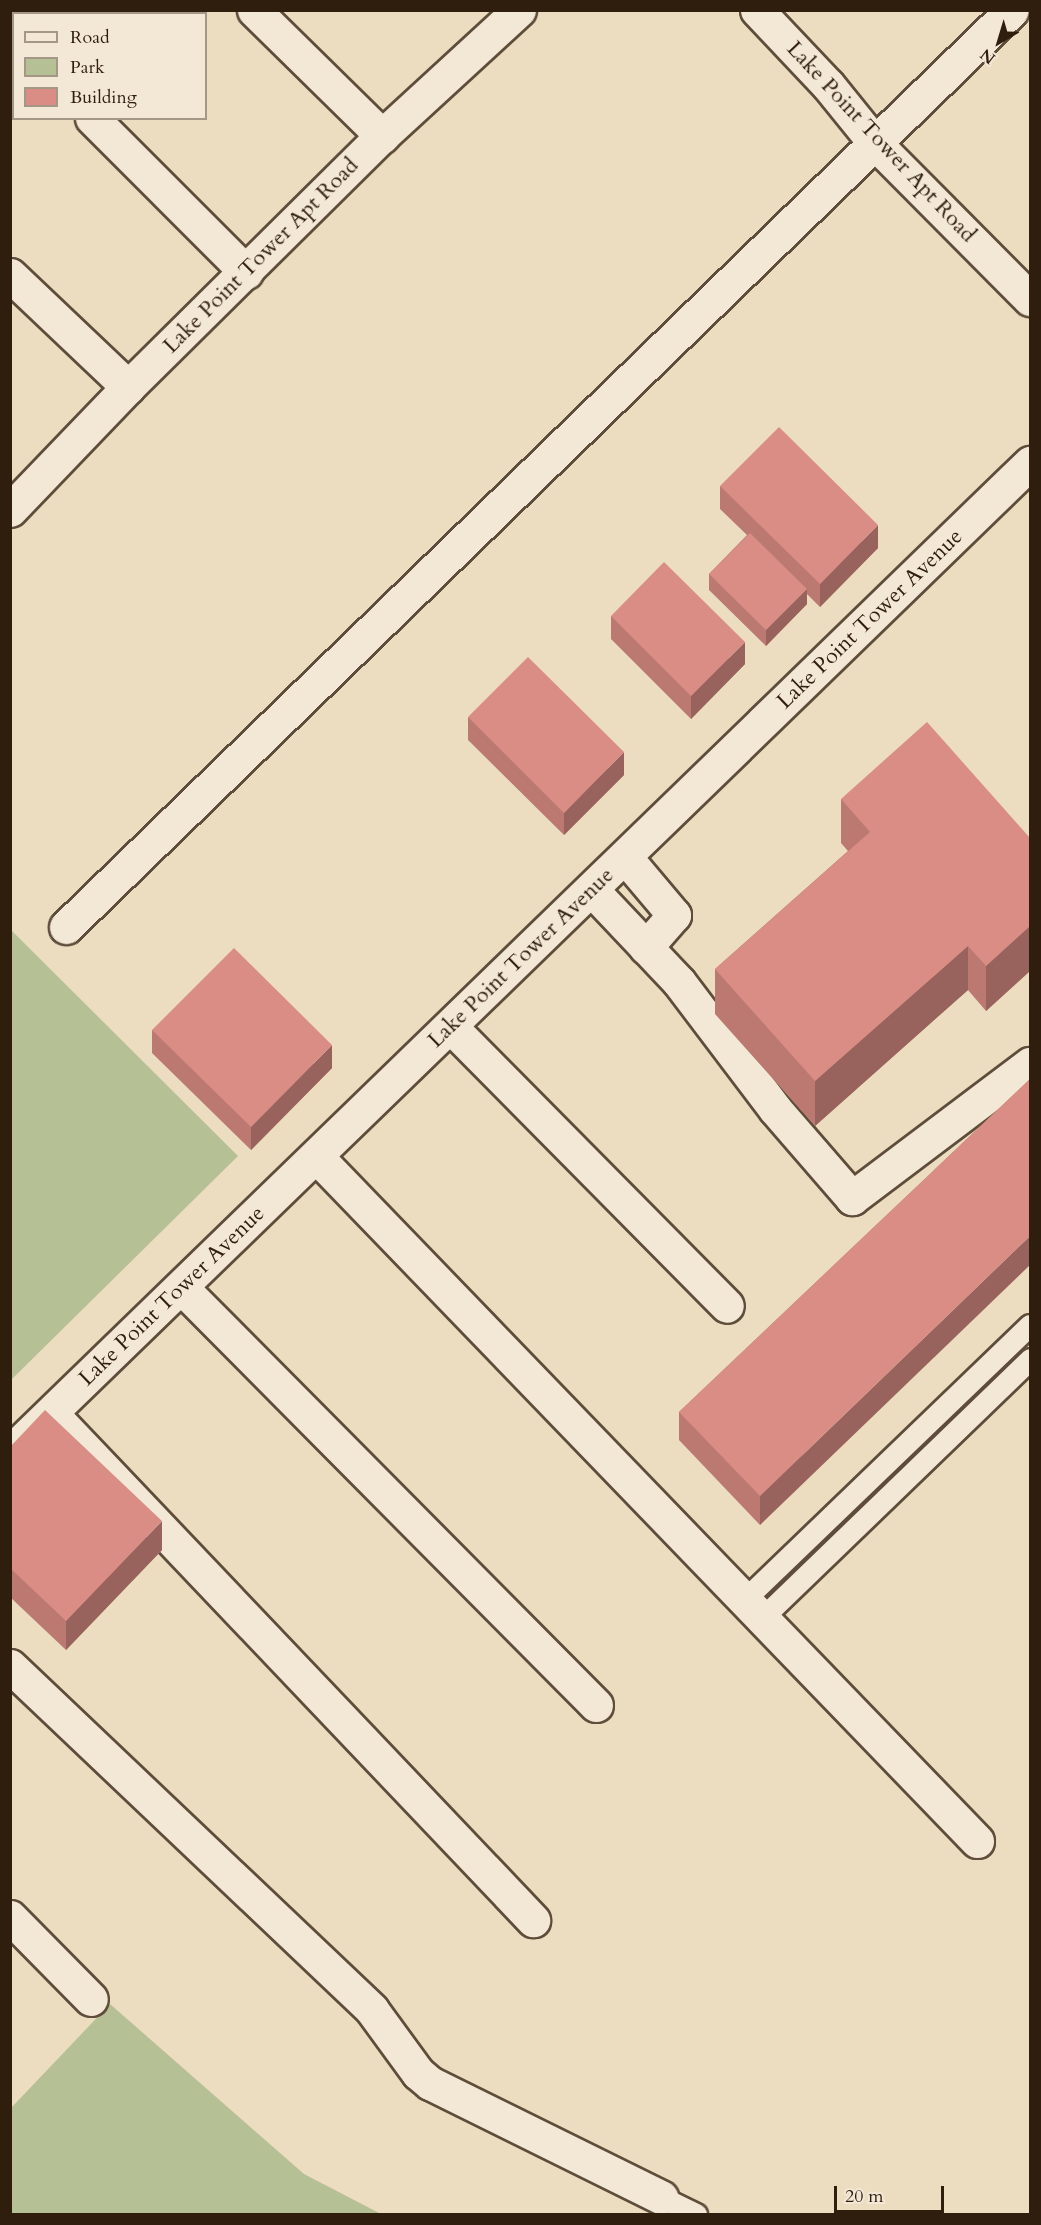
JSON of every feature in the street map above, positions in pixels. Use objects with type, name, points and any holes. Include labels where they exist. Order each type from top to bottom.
[{"type":"street","points":[[254,10],[382,135]]},
{"type":"street","name":"Lake Point Tower Apt Road","points":[[10,510],[128,387],[382,135],[519,10]]},
{"type":"street","name":"Lake Point Tower Apt Road","points":[[757,10],[828,85],[875,142],[1030,299]]},
{"type":"street","points":[[66,927],[1012,10]]},
{"type":"street","points":[[94,120],[246,272]]},
{"type":"street","points":[[10,275],[128,387]]},
{"type":"street","name":"Lake Point Tower Avenue","points":[[10,1452],[451,1027],[1030,463]]},
{"type":"street","points":[[625,857],[674,915],[646,946]]},
{"type":"street","points":[[592,890],[679,982],[775,1108],[852,1198],[1030,1064]]},
{"type":"street","points":[[451,1027],[727,1306]]},
{"type":"street","points":[[316,1156],[977,1841]]},
{"type":"street","points":[[181,1287],[596,1705]]},
{"type":"street","points":[[51,1413],[533,1920]]},
{"type":"street","points":[[10,1666],[372,2010],[418,2073],[430,2083],[661,2197]]},
{"type":"street","points":[[10,1917],[91,1999]]},
{"type":"lane","points":[[754,1609],[1030,1324]]},
{"type":"lane","points":[[754,1609],[1030,1359]]},
{"type":"lane","points":[[661,2197],[696,2214]]},
{"type":"green space","points":[[11,930],[238,1156],[11,1380]]},
{"type":"green space","points":[[110,2004],[304,2174],[381,2214],[11,2214],[11,2108]]},
{"type":"building","points":[[779,427],[878,525],[820,584],[720,486]]},
{"type":"building","points":[[750,533],[807,589],[766,630],[709,574]]},
{"type":"building","points":[[664,562],[745,642],[691,696],[611,616]]},
{"type":"building","points":[[528,657],[624,752],[564,813],[468,717]]},
{"type":"building","points":[[927,722],[1030,838],[1030,926],[986,966],[968,946],[815,1081],[715,969],[870,832],[841,799]]},
{"type":"building","points":[[234,948],[332,1045],[251,1127],[152,1030]]},
{"type":"building","points":[[1030,1079],[1030,1236],[760,1496],[679,1412]]},
{"type":"building","points":[[45,1410],[162,1521],[66,1621],[10,1568],[10,1447]]}]
